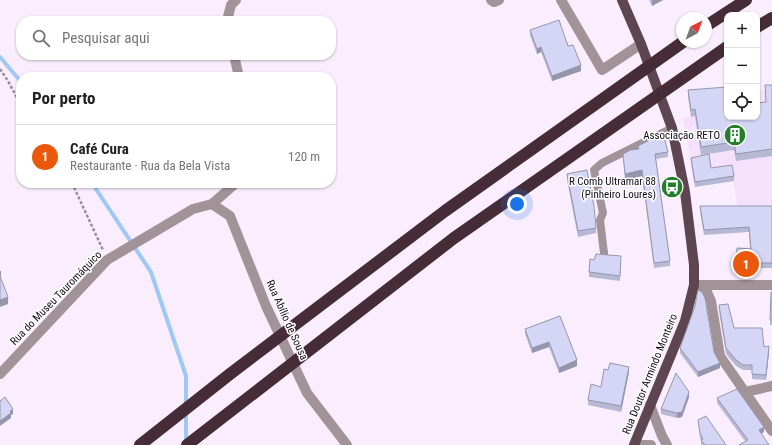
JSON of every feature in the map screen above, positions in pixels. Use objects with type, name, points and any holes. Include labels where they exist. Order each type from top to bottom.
[{"type":"highway","points":[[712,22],[746,0]]},
{"type":"highway","points":[[760,25],[772,18]]},
{"type":"highway","points":[[140,445],[230,374],[445,211],[676,47]]},
{"type":"highway","points":[[187,445],[454,238],[726,48]]},
{"type":"main road","name":"Rua Doutor Armindo Monteiro","points":[[622,0],[641,44],[672,128],[691,238],[694,265],[694,284],[685,321],[634,445]]},
{"type":"street","points":[[228,16],[230,5],[236,0]]},
{"type":"street","points":[[491,0],[494,2],[499,0]]},
{"type":"street","points":[[561,0],[602,70],[641,44]]},
{"type":"street","points":[[235,60],[238,72]]},
{"type":"street","name":"Rua do Museu Tauromáquico","points":[[0,374],[107,260],[117,252],[193,209],[212,204],[230,188]]},
{"type":"street","name":"Rua Abílio de Sousa","points":[[212,204],[230,216],[266,306],[307,393],[347,445]]},
{"type":"street","points":[[694,284],[772,285]]},
{"type":"street","points":[[694,284],[707,292],[711,301],[720,356],[772,431]]},
{"type":"street","points":[[745,392],[772,386]]},
{"type":"street","points":[[650,404],[667,445]]},
{"type":"street","points":[[641,445],[651,445]]},
{"type":"lane","points":[[604,253],[600,220],[603,213],[594,170],[602,164],[672,128]]},
{"type":"path","points":[[0,69],[16,96]]},
{"type":"path","points":[[74,188],[107,260]]},
{"type":"shaded area","points":[[765,90],[765,93],[772,92],[772,211],[738,211],[732,171],[711,174],[691,163],[683,118],[691,117],[688,97],[724,115],[724,120],[760,120],[760,91]]},
{"type":"building","points":[[559,20],[568,46],[573,45],[581,65],[552,76],[541,47],[537,49],[530,30]]},
{"type":"building","name":"Associação RETO","points":[[765,85],[772,85],[772,149],[736,154],[734,142],[701,147],[695,109],[691,110],[688,90],[724,87],[724,120],[760,120],[760,103],[766,102]]},
{"type":"building","points":[[663,133],[668,152],[655,154],[670,261],[654,263],[642,170],[625,174],[623,154],[630,150],[639,149],[638,146]]},
{"type":"building","points":[[709,154],[711,168],[732,165],[734,176],[695,182],[691,158]]},
{"type":"building","points":[[587,170],[594,206],[596,228],[578,231],[567,174]]},
{"type":"building","points":[[700,206],[772,206],[772,263],[736,263],[737,248],[751,249],[749,227],[704,230]]},
{"type":"building","points":[[596,254],[621,256],[620,276],[589,272],[590,259],[594,260]]},
{"type":"building","points":[[0,276],[8,297],[0,300]]},
{"type":"building","points":[[698,290],[702,292],[705,298],[714,352],[720,363],[698,372],[680,348],[695,306]]},
{"type":"building","points":[[771,292],[772,320],[770,320]]},
{"type":"building","points":[[728,304],[734,328],[762,328],[764,347],[769,346],[766,375],[752,374],[752,365],[743,365],[736,360],[726,348],[719,305]]},
{"type":"building","points":[[560,316],[577,360],[559,368],[549,342],[532,348],[525,329]]},
{"type":"building","points":[[610,363],[629,367],[621,406],[588,400],[591,384],[601,387],[604,369],[608,370]]},
{"type":"building","points":[[676,373],[689,392],[682,412],[677,413],[661,409]]},
{"type":"building","points":[[737,389],[764,427],[759,430],[769,445],[739,445],[748,440],[717,398]]},
{"type":"building","points":[[5,397],[13,409],[10,411],[11,413],[0,421],[0,401]]},
{"type":"building","points":[[706,416],[726,445],[705,445],[701,440],[703,439],[700,433],[698,420]]},
{"type":"waterway","points":[[0,57],[16,76]]},
{"type":"waterway","points":[[95,188],[151,272],[186,376],[186,405]]},
{"type":"waterway","points":[[186,412],[186,443]]},
{"type":"place","name":"Associação RETO","points":[[735,135]]},
{"type":"place","name":"R Comb Ultramar 88 (Pinheiro Loures)","points":[[672,187]]},
{"type":"place","name":"Café Cura","points":[[746,264]]}]
